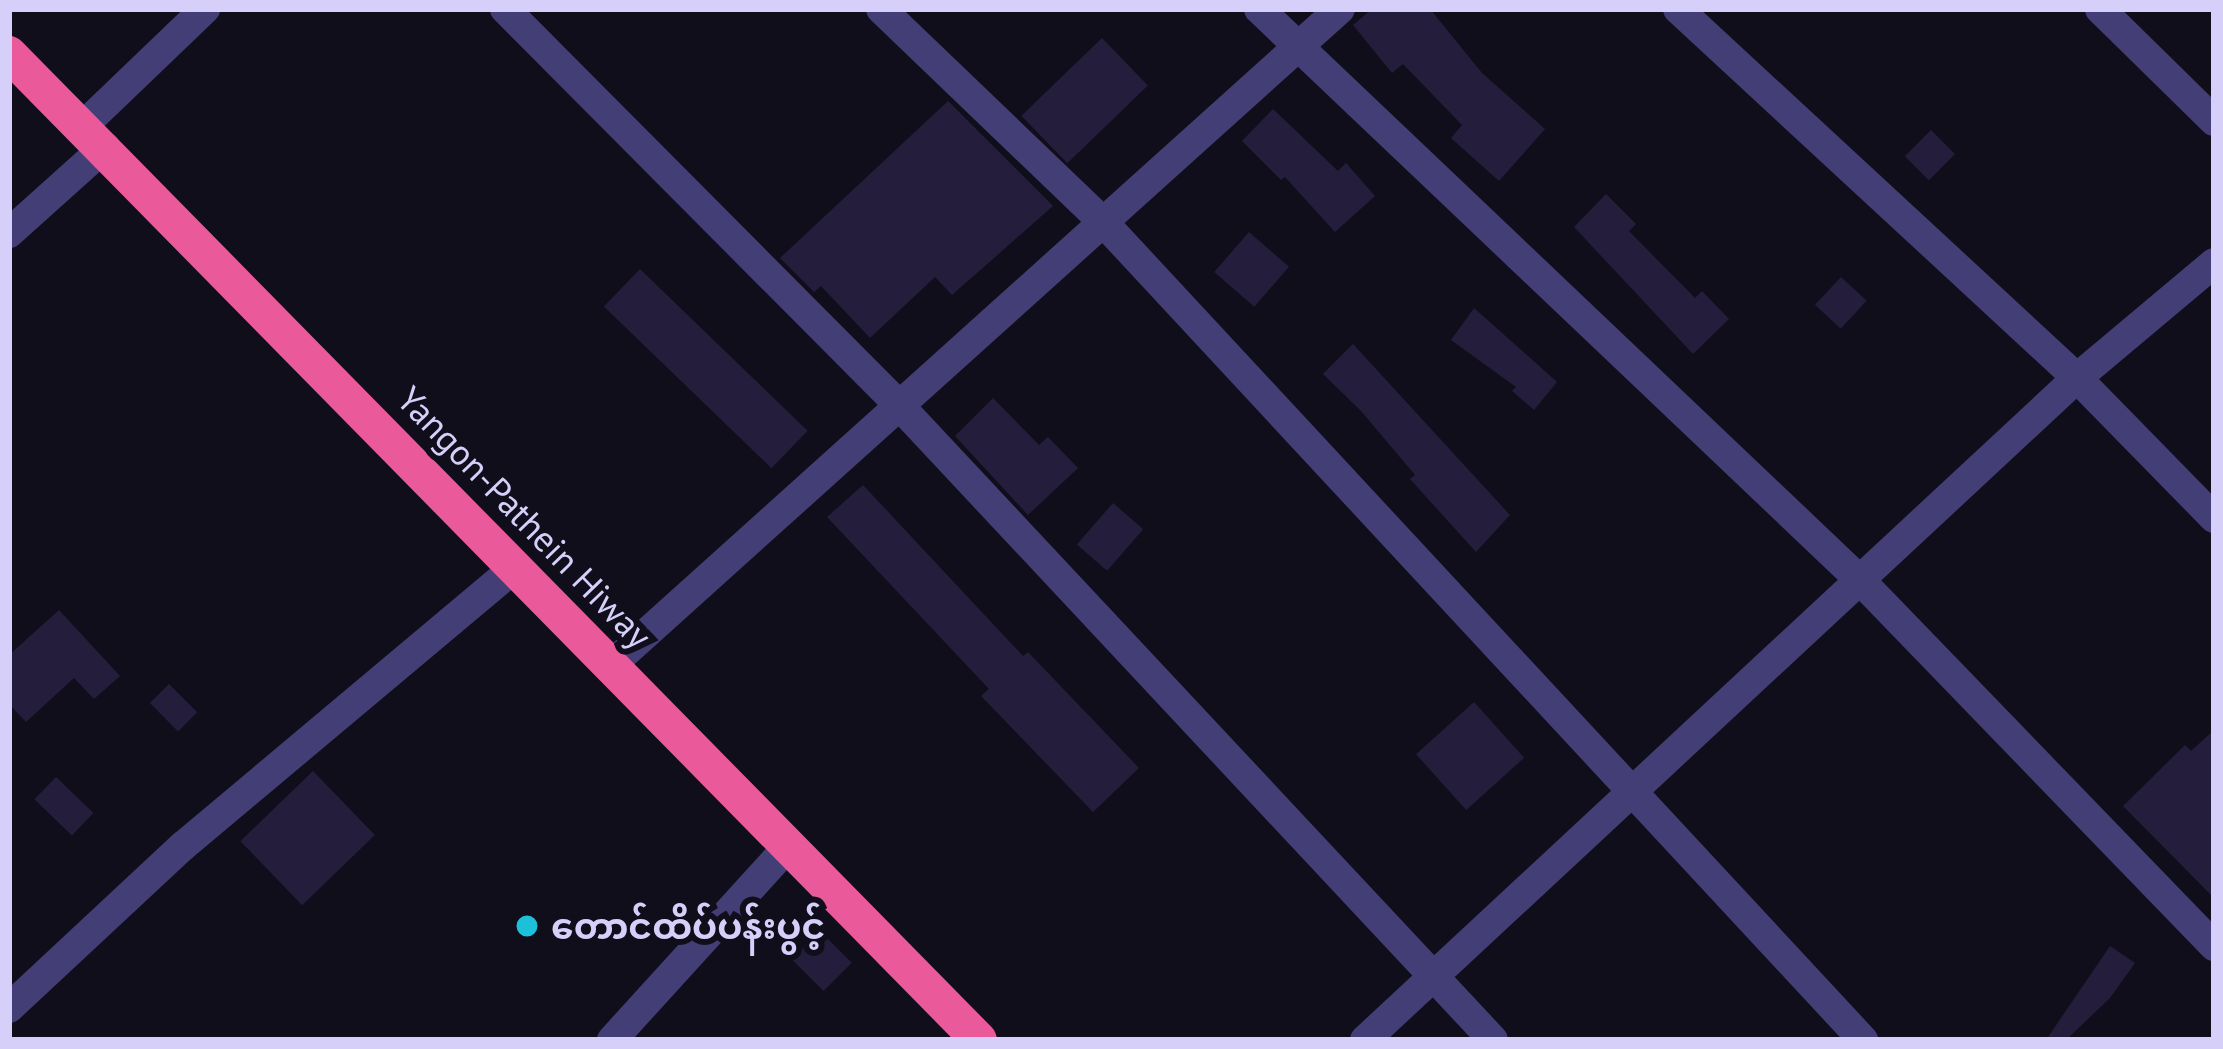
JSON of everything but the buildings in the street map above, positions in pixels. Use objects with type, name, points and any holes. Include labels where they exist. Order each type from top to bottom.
[{"type":"highway","name":"Yangon-Pathein Hiway","points":[[9,54],[979,1040]]},
{"type":"street","points":[[9,233],[205,9]]},
{"type":"street","points":[[505,9],[897,403],[1493,1040]]},
{"type":"street","points":[[881,9],[1105,224],[1863,1040]]},
{"type":"street","points":[[1259,9],[1861,581],[2214,946]]},
{"type":"street","points":[[610,666],[1340,9]]},
{"type":"street","points":[[1678,9],[2078,378],[2214,518]]},
{"type":"street","points":[[2100,9],[2214,121]]},
{"type":"street","points":[[1365,1040],[2078,378],[2214,263]]},
{"type":"street","points":[[9,1008],[183,846],[516,567]]},
{"type":"street","points":[[612,1040],[787,848]]},
{"type":"place","name":"တောင်ထိပ်ပန်းပွင့်","points":[[527,926]]}]
